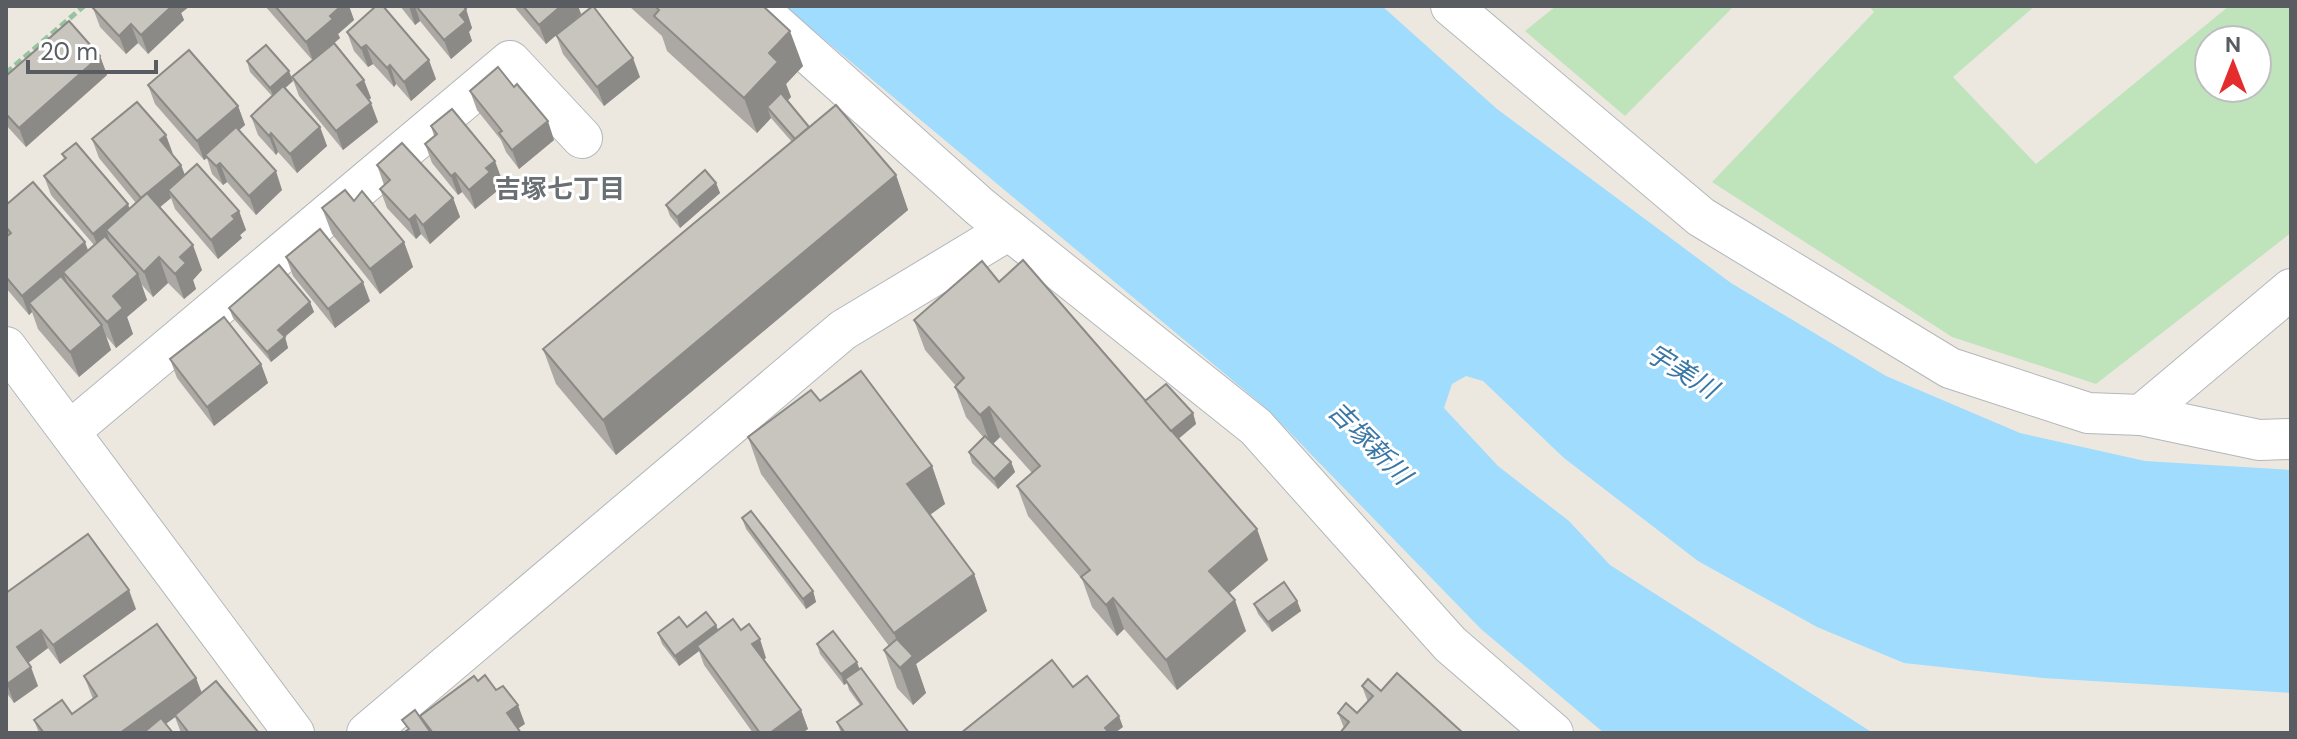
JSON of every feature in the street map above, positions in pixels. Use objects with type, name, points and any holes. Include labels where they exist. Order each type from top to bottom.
[{"type":"street","points":[[755,6],[980,207],[1256,427],[1450,644],[1553,733]]},
{"type":"street","points":[[1471,11],[1701,217],[1950,368],[2088,413],[2141,415],[2259,440],[2291,439]]},
{"type":"street","points":[[70,431],[510,61],[582,138]]},
{"type":"street","points":[[367,733],[843,330],[1009,230]]},
{"type":"street","points":[[2141,415],[2291,289]]},
{"type":"street","points":[[6,347],[294,733]]},
{"type":"path","points":[[6,73],[84,6]]},
{"type":"green space","points":[[1556,6],[1734,6],[1625,116],[1525,31]]},
{"type":"green space","points":[[1869,6],[2035,6],[1953,77],[2036,164],[2193,35],[2193,104],[2273,104],[2273,24],[2207,24],[2229,6],[2291,6],[2291,233],[2096,384],[1952,337],[1712,182],[1874,12]]},
{"type":"water","points":[[784,6],[1382,6],[1497,109],[1731,283],[1886,376],[2020,433],[2145,461],[2291,470],[2291,693],[2043,678],[1904,663],[1817,627],[1698,561],[1564,458],[1483,381],[1466,376],[1452,384],[1444,408],[1498,466],[1569,521],[1610,565],[1873,733],[1604,733],[1481,629],[1267,409]]},
{"type":"building","points":[[172,6],[141,35],[131,24],[119,36],[93,8]]},
{"type":"building","points":[[275,6],[341,6],[330,16],[333,19],[306,42]]},
{"type":"building","points":[[376,6],[383,6],[429,60],[404,82],[390,65],[387,68],[366,45],[361,48],[347,32]]},
{"type":"building","points":[[416,6],[463,6],[466,9],[460,15],[466,22],[444,40]]},
{"type":"building","points":[[523,6],[561,6],[539,25]]},
{"type":"building","points":[[593,6],[633,58],[597,87],[556,35]]},
{"type":"building","points":[[655,6],[763,6],[790,31],[769,53],[778,62],[744,98],[654,16],[659,10]]},
{"type":"building","points":[[69,21],[100,56],[19,128],[6,114],[6,76]]},
{"type":"building","points":[[334,43],[364,80],[357,85],[371,103],[336,131],[292,77]]},
{"type":"building","points":[[266,45],[289,71],[270,88],[247,61]]},
{"type":"building","points":[[189,50],[238,106],[197,141],[148,85]]},
{"type":"building","points":[[498,67],[548,121],[512,150],[499,133],[502,131],[470,91]]},
{"type":"building","points":[[283,86],[320,127],[290,154],[251,116]]},
{"type":"building","points":[[781,93],[809,127],[795,139],[767,107]]},
{"type":"building","points":[[137,102],[166,135],[160,140],[181,165],[141,198],[92,139]]},
{"type":"building","points":[[836,105],[896,175],[603,420],[543,349]]},
{"type":"building","points":[[452,109],[495,161],[486,168],[490,172],[469,190],[455,173],[451,176],[425,144],[437,134],[431,126]]},
{"type":"building","points":[[236,127],[276,171],[249,196],[220,163],[216,166],[205,155]]},
{"type":"building","points":[[76,143],[128,204],[93,234],[44,176],[66,158],[62,154]]},
{"type":"building","points":[[402,143],[453,198],[423,225],[415,215],[409,220],[380,189],[390,180],[377,165]]},
{"type":"building","points":[[197,164],[239,211],[232,216],[235,219],[211,240],[168,190]]},
{"type":"building","points":[[705,170],[716,183],[677,217],[666,205]]},
{"type":"building","points":[[33,182],[85,242],[22,296],[6,277],[6,237],[11,233],[6,227],[6,205]]},
{"type":"building","points":[[345,190],[354,201],[362,191],[404,242],[370,269],[322,208]]},
{"type":"building","points":[[147,193],[193,245],[180,257],[186,263],[175,274],[159,257],[144,272],[106,230]]},
{"type":"building","points":[[320,229],[363,282],[328,309],[286,257]]},
{"type":"building","points":[[105,236],[138,274],[113,296],[123,308],[107,322],[63,272]]},
{"type":"building","points":[[1023,260],[1257,529],[1209,571],[1235,600],[1166,660],[1113,598],[1106,605],[1081,577],[1090,570],[1017,486],[1040,466],[989,407],[980,415],[955,387],[964,378],[914,320],[982,261],[999,282]]},
{"type":"building","points":[[279,265],[310,302],[278,330],[285,337],[267,352],[229,308]]},
{"type":"building","points":[[61,276],[102,325],[70,352],[29,303]]},
{"type":"building","points":[[224,317],[261,364],[207,407],[170,359]]},
{"type":"building","points":[[861,371],[932,466],[907,484],[974,574],[894,633],[748,437],[811,390],[820,401]]},
{"type":"building","points":[[1166,384],[1193,413],[1171,431],[1145,401]]},
{"type":"building","points":[[985,436],[1011,462],[994,479],[969,452]]},
{"type":"building","points":[[751,511],[813,591],[803,599],[742,518]]},
{"type":"building","points":[[88,534],[129,590],[53,645],[41,630],[17,647],[31,667],[7,684],[6,593]]},
{"type":"building","points":[[1284,582],[1297,601],[1268,622],[1254,604]]},
{"type":"building","points":[[706,612],[716,625],[675,656],[658,633],[679,617],[687,627]]},
{"type":"building","points":[[733,619],[741,630],[749,624],[760,639],[752,644],[801,710],[770,733],[760,733],[697,646]]},
{"type":"building","points":[[157,624],[196,678],[120,733],[44,733],[34,720],[62,700],[72,714],[97,696],[84,676]]},
{"type":"building","points":[[833,631],[857,662],[841,674],[817,644]]},
{"type":"building","points":[[897,639],[913,656],[900,668],[884,650]]},
{"type":"building","points":[[1052,660],[1073,687],[1087,676],[1119,716],[1105,728],[1109,733],[961,733]]},
{"type":"building","points":[[861,668],[909,733],[845,733],[837,722],[862,704],[845,679]]},
{"type":"building","points":[[1397,673],[1463,733],[1340,733],[1349,722],[1338,713],[1346,703],[1357,713],[1373,696],[1362,686],[1368,679],[1381,691]]},
{"type":"building","points":[[485,675],[496,690],[503,686],[518,705],[507,713],[521,733],[433,733],[420,716],[474,676],[478,681]]},
{"type":"building","points":[[216,681],[259,733],[189,733],[175,715]]},
{"type":"building","points":[[415,710],[431,733],[403,733],[409,729],[402,720]]},
{"type":"building","points":[[161,718],[173,733],[143,733]]},
{"type":"district","name":"吉塚七丁目","points":[[560,189]]},
{"type":"water label","name":"宇美川","points":[[1682,371]]},
{"type":"water label","name":"吉塚新川","points":[[1370,443]]}]
